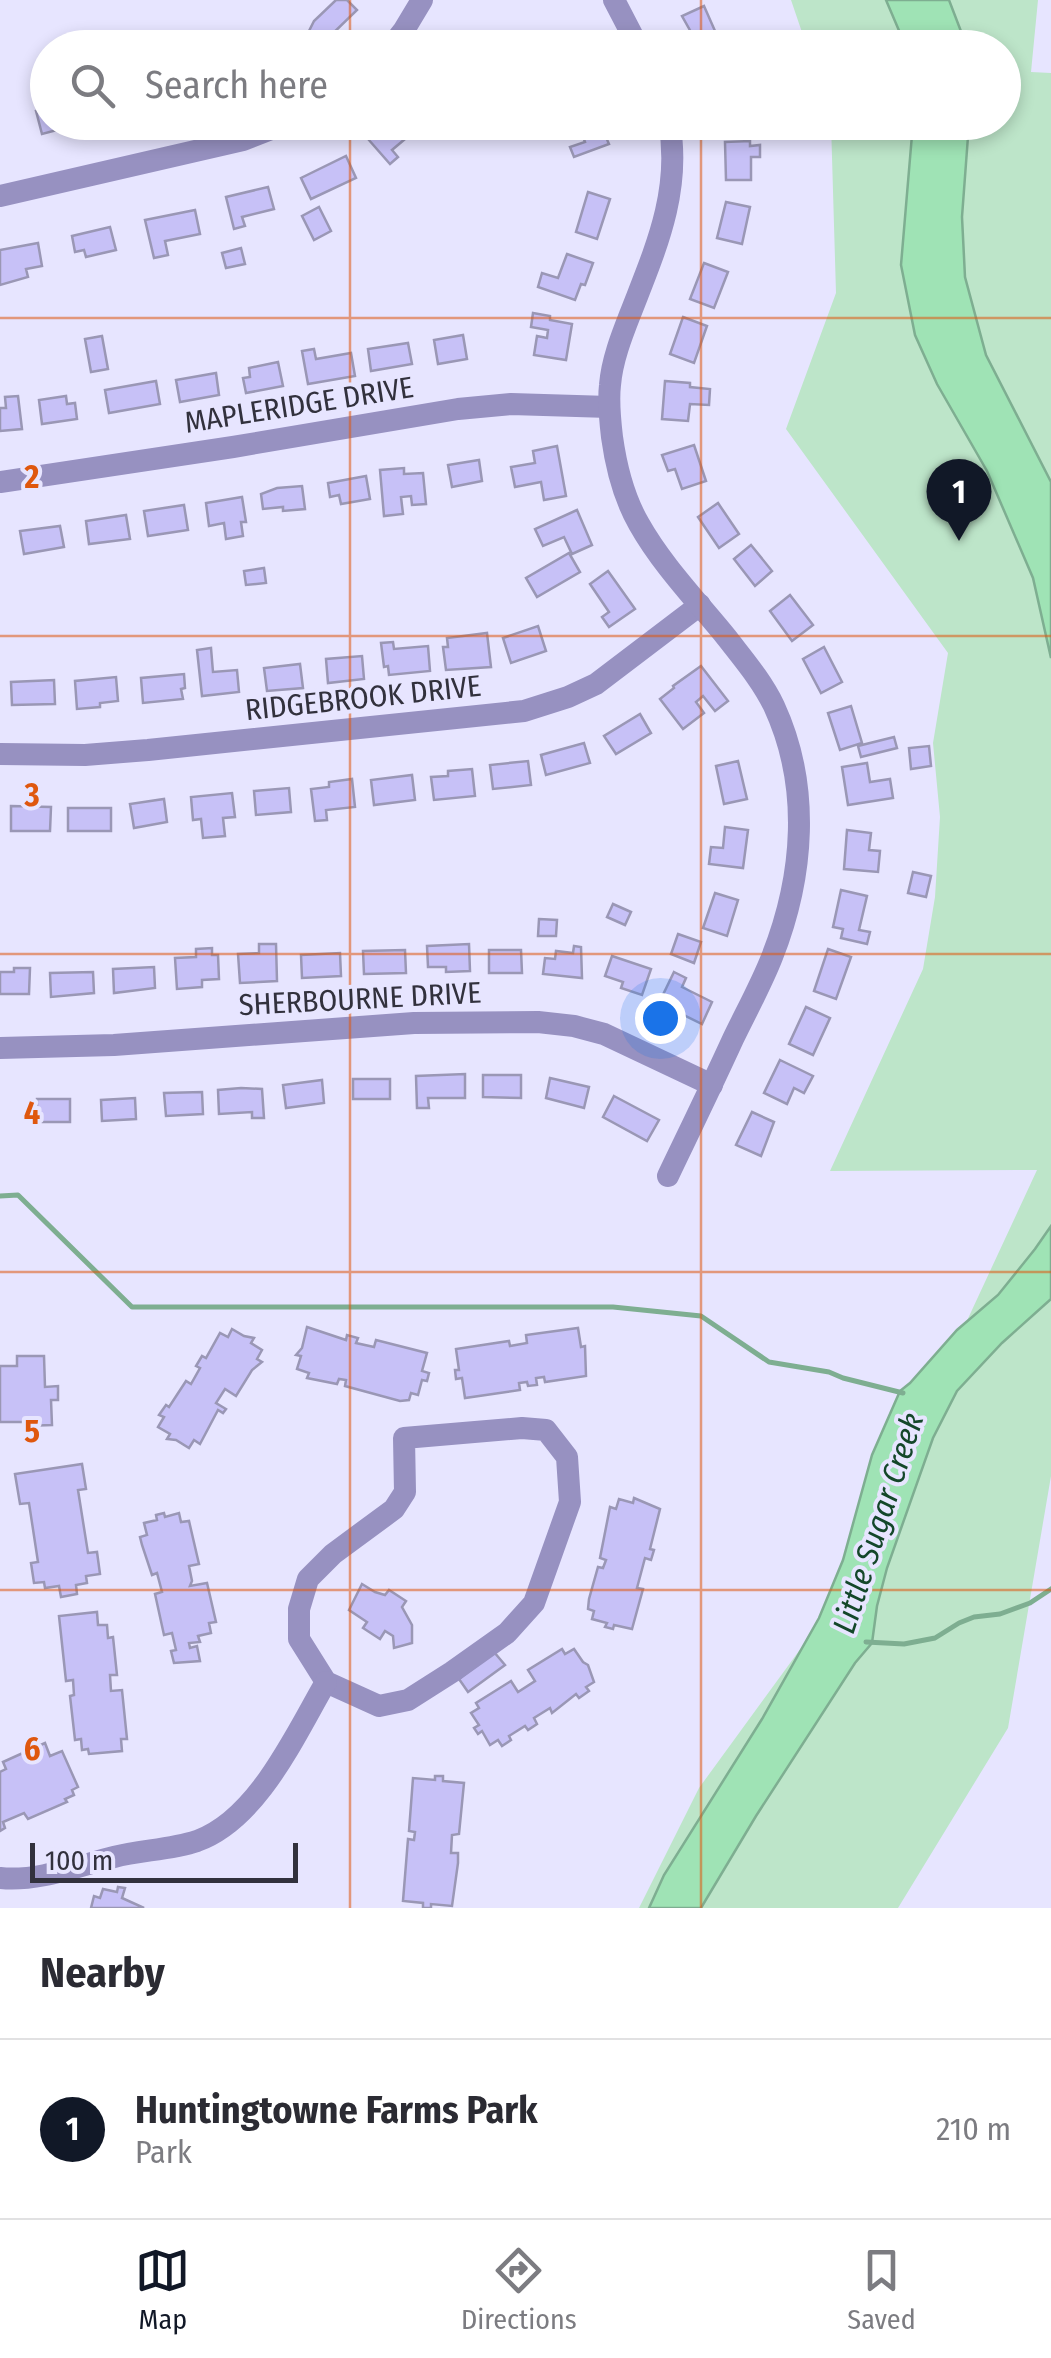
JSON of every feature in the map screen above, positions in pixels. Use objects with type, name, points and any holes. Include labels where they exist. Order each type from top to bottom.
[{"type":"street","points":[[404,30],[422,0]]},
{"type":"street","points":[[614,0],[630,30]]},
{"type":"street","points":[[0,196],[243,140]]},
{"type":"street","points":[[668,1176],[774,952],[795,874],[800,818],[787,740],[773,704],[755,674],[654,548],[632,510],[618,470],[610,407],[612,370],[668,210],[674,156],[672,140]]},
{"type":"street","name":"MAPLERIDGE DRIVE","points":[[0,482],[458,409],[511,404],[610,407]]},
{"type":"street","name":"RIDGEBROOK DRIVE","points":[[0,754],[86,755],[148,750],[524,711],[596,684],[700,605]]},
{"type":"street","name":"SHERBOURNE DRIVE","points":[[0,1048],[114,1045],[414,1023],[524,1022],[574,1026],[604,1034],[712,1085]]},
{"type":"street","points":[[522,1428],[546,1430],[567,1457],[570,1502],[534,1603],[507,1632],[408,1700],[378,1706],[326,1682],[299,1639],[298,1609],[308,1579],[332,1554],[394,1509],[405,1492],[404,1438],[522,1428]]},
{"type":"street","points":[[0,1878],[21,1878],[176,1846],[214,1834],[230,1823],[268,1780],[326,1682]]},
{"type":"shaded area","points":[[791,0],[1038,0],[1031,72],[1051,73],[1051,1476],[1008,1728],[898,1908],[639,1908],[699,1788],[875,1554],[965,1325],[1037,1170],[830,1171],[923,969],[935,897],[940,817],[933,743],[948,653],[786,429],[836,293],[832,140],[1021,140],[1021,30],[801,30]]},
{"type":"water","points":[[886,0],[949,0],[960,30],[899,30]]},
{"type":"water","points":[[912,140],[968,140],[962,217],[965,277],[986,355],[1051,482],[1051,658],[1033,578],[987,471],[937,384],[915,335],[901,265]]},
{"type":"water","name":"Little Sugar Creek","points":[[1051,1226],[1051,1299],[957,1391],[933,1438],[887,1568],[872,1643],[756,1816],[701,1908],[649,1908],[664,1875],[762,1719],[819,1618],[843,1560],[872,1455],[900,1391],[957,1330],[998,1295]]},
{"type":"building","points":[[336,0],[347,0],[357,10],[336,30],[310,30]]},
{"type":"building","points":[[704,6],[715,30],[690,30],[682,16]]},
{"type":"building","points":[[369,140],[404,140],[392,150],[398,157],[390,164]]},
{"type":"building","points":[[607,140],[609,144],[574,157],[570,147]]},
{"type":"building","points":[[750,141],[750,146],[760,145],[760,157],[751,157],[751,180],[726,180],[725,142]]},
{"type":"building","points":[[346,156],[356,178],[311,199],[301,178]]},
{"type":"building","points":[[268,187],[274,209],[242,217],[245,226],[234,229],[226,197]]},
{"type":"building","points":[[588,192],[610,199],[597,239],[576,232]]},
{"type":"building","points":[[726,202],[750,207],[742,244],[717,238]]},
{"type":"building","points":[[319,207],[331,231],[314,240],[302,216]]},
{"type":"building","points":[[195,210],[200,234],[165,241],[168,255],[154,258],[145,220]]},
{"type":"building","points":[[110,227],[116,250],[86,257],[84,250],[75,252],[72,236]]},
{"type":"building","points":[[38,243],[42,266],[26,269],[28,277],[0,285],[0,250]]},
{"type":"building","points":[[241,248],[245,264],[226,268],[222,253]]},
{"type":"building","points":[[567,254],[593,263],[575,300],[538,287],[542,273],[558,278]]},
{"type":"building","points":[[704,263],[728,272],[714,308],[690,299]]},
{"type":"building","points":[[533,313],[572,324],[566,360],[534,355],[537,336],[547,338],[548,330],[531,327]]},
{"type":"building","points":[[683,317],[707,326],[694,363],[670,354]]},
{"type":"building","points":[[463,335],[467,359],[438,364],[434,340]]},
{"type":"building","points":[[102,336],[108,369],[91,372],[85,339]]},
{"type":"building","points":[[408,343],[412,364],[371,371],[368,349]]},
{"type":"building","points":[[314,349],[316,359],[351,353],[355,376],[308,384],[302,351]]},
{"type":"building","points":[[278,362],[283,386],[246,393],[243,378],[250,377],[249,368]]},
{"type":"building","points":[[216,373],[219,395],[180,402],[176,380]]},
{"type":"building","points":[[156,381],[160,404],[109,413],[105,390]]},
{"type":"building","points":[[665,381],[710,389],[709,405],[690,404],[688,421],[662,419]]},
{"type":"building","points":[[18,396],[22,429],[0,431],[0,408],[6,408],[5,397]]},
{"type":"building","points":[[66,396],[67,404],[75,403],[77,419],[42,424],[39,400]]},
{"type":"building","points":[[694,445],[706,481],[682,489],[675,469],[668,471],[662,455]]},
{"type":"building","points":[[557,446],[566,496],[544,500],[541,482],[515,487],[511,467],[535,463],[533,451]]},
{"type":"building","points":[[479,460],[482,481],[452,487],[448,465]]},
{"type":"building","points":[[404,468],[404,474],[423,473],[426,504],[412,505],[411,496],[401,497],[403,514],[384,516],[380,470]]},
{"type":"building","points":[[366,476],[370,499],[341,504],[339,495],[330,497],[328,483]]},
{"type":"building","points":[[302,486],[305,509],[263,509],[261,494]]},
{"type":"building","points":[[242,497],[246,522],[241,522],[243,536],[226,539],[224,523],[209,526],[206,503]]},
{"type":"building","points":[[718,503],[739,534],[719,548],[698,517]]},
{"type":"building","points":[[184,505],[188,530],[148,536],[144,511]]},
{"type":"building","points":[[577,510],[592,545],[572,554],[564,537],[543,546],[535,529]]},
{"type":"building","points":[[126,515],[130,539],[89,544],[86,521]]},
{"type":"building","points":[[60,526],[64,547],[24,554],[20,531]]},
{"type":"building","points":[[751,545],[772,571],[755,586],[734,559]]},
{"type":"building","points":[[569,553],[580,572],[537,597],[526,578]]},
{"type":"building","points":[[264,568],[266,583],[246,585],[244,571]]},
{"type":"building","points":[[608,571],[635,609],[609,627],[602,617],[609,612],[590,584]]},
{"type":"building","points":[[790,595],[813,625],[792,641],[770,611]]},
{"type":"building","points":[[538,626],[546,651],[511,663],[503,638]]},
{"type":"building","points":[[487,633],[491,667],[446,670],[443,647],[448,647],[447,638]]},
{"type":"building","points":[[393,642],[394,649],[428,646],[430,671],[389,675],[381,643]]},
{"type":"building","points":[[824,647],[842,682],[821,693],[803,659]]},
{"type":"building","points":[[211,648],[213,672],[237,670],[239,692],[202,696],[197,650]]},
{"type":"building","points":[[362,656],[364,679],[328,683],[326,659]]},
{"type":"building","points":[[300,664],[303,688],[267,691],[264,668]]},
{"type":"building","points":[[701,666],[728,701],[715,711],[703,696],[696,702],[704,713],[683,729],[660,699]]},
{"type":"building","points":[[184,674],[183,699],[143,703],[141,678]]},
{"type":"building","points":[[116,677],[118,701],[77,709],[75,681]]},
{"type":"building","points":[[54,680],[55,704],[12,705],[11,682]]},
{"type":"building","points":[[851,706],[862,743],[840,750],[828,713]]},
{"type":"building","points":[[640,714],[651,733],[616,754],[604,736]]},
{"type":"building","points":[[894,737],[897,748],[861,757],[858,746]]},
{"type":"building","points":[[584,743],[590,763],[546,775],[541,755]]},
{"type":"building","points":[[929,746],[931,766],[911,769],[909,748]]},
{"type":"building","points":[[528,761],[531,785],[493,789],[490,765]]},
{"type":"building","points":[[738,761],[747,799],[724,804],[716,766]]},
{"type":"building","points":[[867,763],[870,782],[890,779],[893,798],[848,805],[842,767]]},
{"type":"building","points":[[472,769],[475,796],[434,800],[431,777]]},
{"type":"building","points":[[412,775],[415,800],[374,805],[371,780]]},
{"type":"building","points":[[352,779],[355,807],[326,810],[327,820],[315,821],[311,789]]},
{"type":"building","points":[[289,788],[291,812],[256,815],[254,791]]},
{"type":"building","points":[[232,793],[235,817],[223,818],[225,836],[203,838],[201,819],[193,820],[191,797]]},
{"type":"building","points":[[164,799],[167,822],[134,828],[130,804]]},
{"type":"building","points":[[11,806],[51,807],[50,831],[11,831]]},
{"type":"building","points":[[68,808],[111,808],[111,831],[68,831]]},
{"type":"building","points":[[725,827],[748,830],[743,868],[709,864],[711,847],[723,848]]},
{"type":"building","points":[[847,830],[871,833],[869,850],[880,851],[878,872],[844,869]]},
{"type":"building","points":[[913,872],[931,876],[926,897],[908,893]]},
{"type":"building","points":[[841,890],[867,896],[859,930],[870,932],[867,944],[841,938],[843,929],[833,927]]},
{"type":"building","points":[[715,893],[738,900],[727,936],[703,928]]},
{"type":"building","points":[[613,904],[631,912],[625,925],[607,917]]},
{"type":"building","points":[[539,919],[557,920],[556,936],[538,936]]},
{"type":"building","points":[[678,934],[701,942],[694,963],[671,954]]},
{"type":"building","points":[[259,944],[276,944],[277,981],[240,983],[238,954],[259,953]]},
{"type":"building","points":[[469,944],[470,971],[446,972],[446,967],[428,967],[427,946]]},
{"type":"building","points":[[574,946],[581,947],[582,978],[543,974],[545,958],[555,959],[556,951],[573,953]]},
{"type":"building","points":[[212,948],[212,955],[218,955],[219,979],[202,980],[202,987],[177,989],[175,958],[196,957],[196,949]]},
{"type":"building","points":[[828,949],[851,957],[836,999],[814,991]]},
{"type":"building","points":[[405,950],[406,973],[364,974],[363,951]]},
{"type":"building","points":[[489,950],[521,950],[522,973],[489,973]]},
{"type":"building","points":[[340,953],[341,976],[302,978],[301,955]]},
{"type":"building","points":[[612,956],[651,969],[642,995],[621,988],[623,982],[605,976]]},
{"type":"building","points":[[154,967],[155,988],[114,993],[113,969]]},
{"type":"building","points":[[14,968],[30,968],[29,994],[0,994],[0,972],[14,972]]},
{"type":"building","points":[[93,972],[94,993],[51,997],[50,973]]},
{"type":"building","points":[[674,972],[686,978],[682,987],[712,1002],[702,1024],[659,1003]]},
{"type":"building","points":[[806,1007],[830,1018],[813,1055],[789,1044]]},
{"type":"building","points":[[780,1060],[813,1076],[804,1093],[794,1088],[787,1104],[764,1093]]},
{"type":"building","points":[[465,1074],[465,1098],[428,1098],[429,1108],[417,1108],[416,1076]]},
{"type":"building","points":[[483,1075],[521,1075],[521,1098],[483,1097]]},
{"type":"building","points":[[550,1078],[589,1087],[584,1108],[546,1098]]},
{"type":"building","points":[[353,1079],[390,1079],[390,1099],[353,1099]]},
{"type":"building","points":[[322,1080],[324,1103],[286,1108],[283,1085]]},
{"type":"building","points":[[262,1089],[264,1118],[252,1118],[252,1112],[219,1114],[218,1090]]},
{"type":"building","points":[[202,1092],[203,1114],[166,1116],[164,1093]]},
{"type":"building","points":[[614,1096],[659,1120],[647,1141],[603,1117]]},
{"type":"building","points":[[135,1098],[136,1119],[102,1121],[101,1100]]},
{"type":"building","points":[[37,1099],[70,1099],[70,1122],[37,1122]]},
{"type":"building","points":[[752,1112],[774,1122],[761,1156],[736,1145]]},
{"type":"building","points":[[307,1327],[346,1340],[347,1335],[358,1338],[356,1343],[374,1347],[376,1340],[427,1353],[422,1371],[429,1373],[427,1381],[422,1380],[418,1395],[411,1393],[409,1400],[400,1401],[345,1386],[346,1380],[339,1379],[337,1384],[307,1378],[309,1373],[297,1369],[301,1356],[296,1355],[302,1348]]},
{"type":"building","points":[[578,1328],[581,1347],[585,1346],[586,1376],[545,1382],[544,1377],[536,1378],[537,1385],[519,1383],[520,1390],[465,1398],[462,1378],[456,1379],[456,1349],[509,1341],[510,1346],[527,1343],[526,1335]]},
{"type":"building","points":[[232,1329],[254,1338],[251,1343],[262,1350],[257,1359],[262,1362],[252,1370],[236,1396],[225,1389],[216,1403],[226,1409],[223,1413],[218,1410],[200,1444],[194,1440],[189,1448],[167,1439],[170,1434],[158,1427],[164,1417],[159,1415],[186,1381],[191,1384],[200,1368],[196,1366],[202,1356],[206,1358],[220,1333],[228,1337]]},
{"type":"building","points":[[17,1356],[44,1356],[45,1387],[58,1386],[58,1400],[51,1400],[52,1425],[0,1422],[0,1366],[17,1366]]},
{"type":"building","points":[[82,1464],[86,1489],[78,1490],[88,1553],[97,1552],[100,1574],[86,1576],[87,1583],[76,1585],[77,1594],[61,1597],[59,1586],[45,1588],[44,1582],[34,1583],[31,1563],[38,1562],[29,1503],[20,1504],[15,1474]]},
{"type":"building","points":[[634,1498],[660,1509],[650,1549],[654,1550],[651,1560],[645,1558],[637,1588],[643,1589],[632,1629],[614,1625],[613,1629],[592,1619],[594,1611],[588,1609],[589,1599],[598,1567],[603,1568],[606,1560],[600,1558],[610,1507],[616,1509],[619,1499],[633,1503]]},
{"type":"building","points":[[164,1513],[165,1517],[179,1513],[181,1522],[189,1521],[199,1564],[189,1566],[190,1586],[207,1583],[216,1622],[209,1623],[211,1633],[198,1636],[200,1642],[189,1643],[190,1648],[197,1646],[200,1661],[174,1663],[172,1633],[164,1635],[155,1594],[162,1592],[157,1573],[152,1575],[140,1537],[147,1535],[144,1523],[157,1520],[156,1515]]},
{"type":"building","points":[[362,1584],[385,1595],[389,1590],[406,1601],[402,1607],[412,1625],[412,1643],[394,1648],[393,1636],[385,1631],[380,1639],[363,1628],[367,1622],[349,1610]]},
{"type":"building","points":[[97,1612],[98,1625],[107,1625],[108,1638],[113,1637],[117,1675],[110,1675],[111,1691],[122,1690],[127,1739],[121,1739],[122,1751],[89,1754],[88,1749],[82,1750],[81,1739],[75,1740],[70,1696],[74,1695],[73,1680],[66,1681],[59,1616]]},
{"type":"building","points":[[562,1649],[565,1654],[574,1649],[588,1665],[594,1682],[586,1687],[589,1691],[579,1698],[576,1694],[552,1713],[550,1708],[534,1718],[537,1724],[509,1736],[511,1740],[502,1746],[498,1740],[490,1745],[482,1731],[478,1734],[474,1728],[479,1725],[471,1713],[479,1708],[476,1703],[511,1681],[518,1692],[535,1681],[528,1670]]},
{"type":"building","points":[[494,1652],[505,1665],[468,1692],[459,1679]]},
{"type":"building","points":[[45,1743],[50,1756],[62,1751],[78,1787],[72,1790],[74,1795],[28,1819],[24,1813],[3,1822],[5,1828],[0,1831],[0,1772],[6,1769],[3,1762]]},
{"type":"building","points":[[435,1776],[464,1783],[459,1834],[452,1835],[451,1853],[458,1853],[458,1863],[452,1906],[431,1904],[431,1908],[423,1908],[423,1903],[403,1901],[408,1839],[414,1840],[415,1832],[409,1831],[413,1778],[435,1780]]},
{"type":"building","points":[[118,1887],[125,1888],[122,1898],[144,1908],[91,1908],[94,1896],[100,1898],[103,1889],[117,1892]]},
{"type":"waterway","points":[[0,1196],[18,1195],[132,1307],[613,1307],[701,1316],[769,1362],[829,1372],[903,1393]]},
{"type":"waterway","name":"Little Sugar Creek","points":[[866,1642],[904,1644],[935,1638],[974,1617],[1000,1614],[1030,1603],[1051,1589]]},
{"type":"place","name":"Huntingtowne Farms Park","points":[[959,541]]}]
